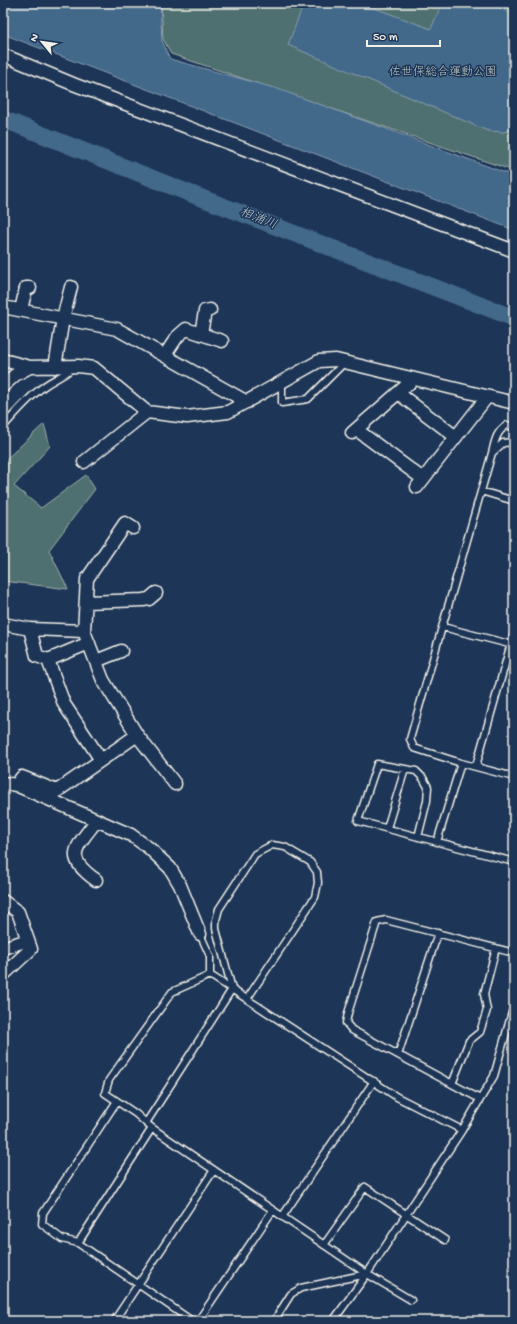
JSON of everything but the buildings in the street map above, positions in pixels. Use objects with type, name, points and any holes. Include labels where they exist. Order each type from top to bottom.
[{"type":"street","points":[[3,55],[73,84],[514,251]]},
{"type":"street","points":[[21,310],[26,288]]},
{"type":"street","points":[[55,367],[63,318],[72,288]]},
{"type":"street","points":[[3,307],[117,329],[247,402]]},
{"type":"street","points":[[201,334],[205,311],[210,310]]},
{"type":"street","points":[[164,356],[177,337],[186,329],[222,341]]},
{"type":"street","points":[[3,360],[30,367],[74,366],[94,368],[147,412],[187,418],[228,412],[319,360],[336,360],[514,403]]},
{"type":"street","points":[[3,386],[15,375],[30,367]]},
{"type":"street","points":[[414,379],[354,432],[420,483],[487,396]]},
{"type":"street","points":[[398,393],[456,437]]},
{"type":"street","points":[[84,462],[147,412]]},
{"type":"street","points":[[133,528],[125,523],[87,579],[84,631],[103,680],[169,780]]},
{"type":"street","points":[[86,602],[143,600],[149,599],[156,593]]},
{"type":"street","points":[[3,624],[30,629],[47,624],[84,631]]},
{"type":"street","points":[[30,629],[37,656],[48,660],[89,643]]},
{"type":"street","points":[[96,661],[121,651]]},
{"type":"street","points":[[48,660],[64,704],[101,760]]},
{"type":"street","points":[[16,785],[22,778],[57,791],[138,735]]},
{"type":"street","points":[[3,783],[16,785],[131,835],[149,848],[170,868],[180,885],[200,934]]},
{"type":"street","points":[[96,880],[84,872],[78,864],[75,855],[77,847],[97,820]]},
{"type":"street","points":[[3,974],[31,950],[18,912],[6,906]]},
{"type":"street","points":[[3,948],[28,940]]},
{"type":"lane","points":[[282,382],[282,403],[308,399],[345,362]]},
{"type":"lane","points":[[3,427],[24,403],[43,386],[68,373],[74,366]]},
{"type":"lane","points":[[514,427],[507,426],[500,429],[495,438],[410,740],[414,748],[461,763],[514,777]]},
{"type":"lane","points":[[492,452],[503,443],[514,442]]},
{"type":"lane","points":[[481,491],[514,501]]},
{"type":"lane","points":[[443,627],[512,645]]},
{"type":"lane","points":[[476,766],[512,645],[514,633]]},
{"type":"lane","points":[[437,842],[461,763]]},
{"type":"lane","points":[[418,837],[427,801],[428,787],[423,778],[416,771],[377,764],[358,821],[387,828],[418,837],[514,862]]},
{"type":"lane","points":[[387,828],[405,769]]},
{"type":"lane","points":[[146,1123],[232,989],[216,929],[216,920],[219,909],[255,854],[272,845],[285,847],[310,862],[317,872],[318,883],[315,897],[247,999]]},
{"type":"lane","points":[[480,1099],[352,1030],[346,1023],[348,1013],[377,922],[386,920],[514,953]]},
{"type":"lane","points":[[398,1055],[438,933]]},
{"type":"lane","points":[[200,934],[210,956],[210,975]]},
{"type":"lane","points":[[452,1084],[469,1041],[480,1032],[487,1010],[484,994],[496,948]]},
{"type":"lane","points":[[210,975],[397,1096],[462,1130]]},
{"type":"lane","points":[[210,975],[172,992],[109,1080],[105,1093],[136,1114],[152,1128],[324,1245],[367,1274],[411,1300]]},
{"type":"lane","points":[[333,1321],[367,1274],[462,1130],[494,1076],[514,1005]]},
{"type":"lane","points":[[282,1216],[374,1081]]},
{"type":"lane","points":[[117,1101],[43,1213],[42,1224],[62,1239],[78,1243],[192,1321]]},
{"type":"lane","points":[[78,1243],[152,1128]]},
{"type":"lane","points":[[114,1321],[214,1170]]},
{"type":"lane","points":[[324,1245],[365,1187],[445,1240]]},
{"type":"lane","points":[[198,1321],[273,1210]]},
{"type":"lane","points":[[277,1321],[277,1316],[291,1294],[301,1288],[367,1274]]},
{"type":"green space","name":"佐世保総合運動公園","points":[[161,3],[514,3],[514,171],[171,54],[163,39]]},
{"type":"green space","points":[[44,424],[50,446],[14,486],[41,508],[86,475],[95,489],[49,550],[68,589],[3,581],[3,462]]},
{"type":"water","points":[[3,3],[160,3],[162,41],[170,59],[278,89],[514,176],[514,230],[3,34]]},
{"type":"water","points":[[304,3],[361,3],[431,29],[442,3],[490,3],[512,14],[514,11],[514,129],[504,132],[488,131],[288,45]]},
{"type":"waterway","name":"相浦川","points":[[3,119],[194,195],[514,318]]}]
